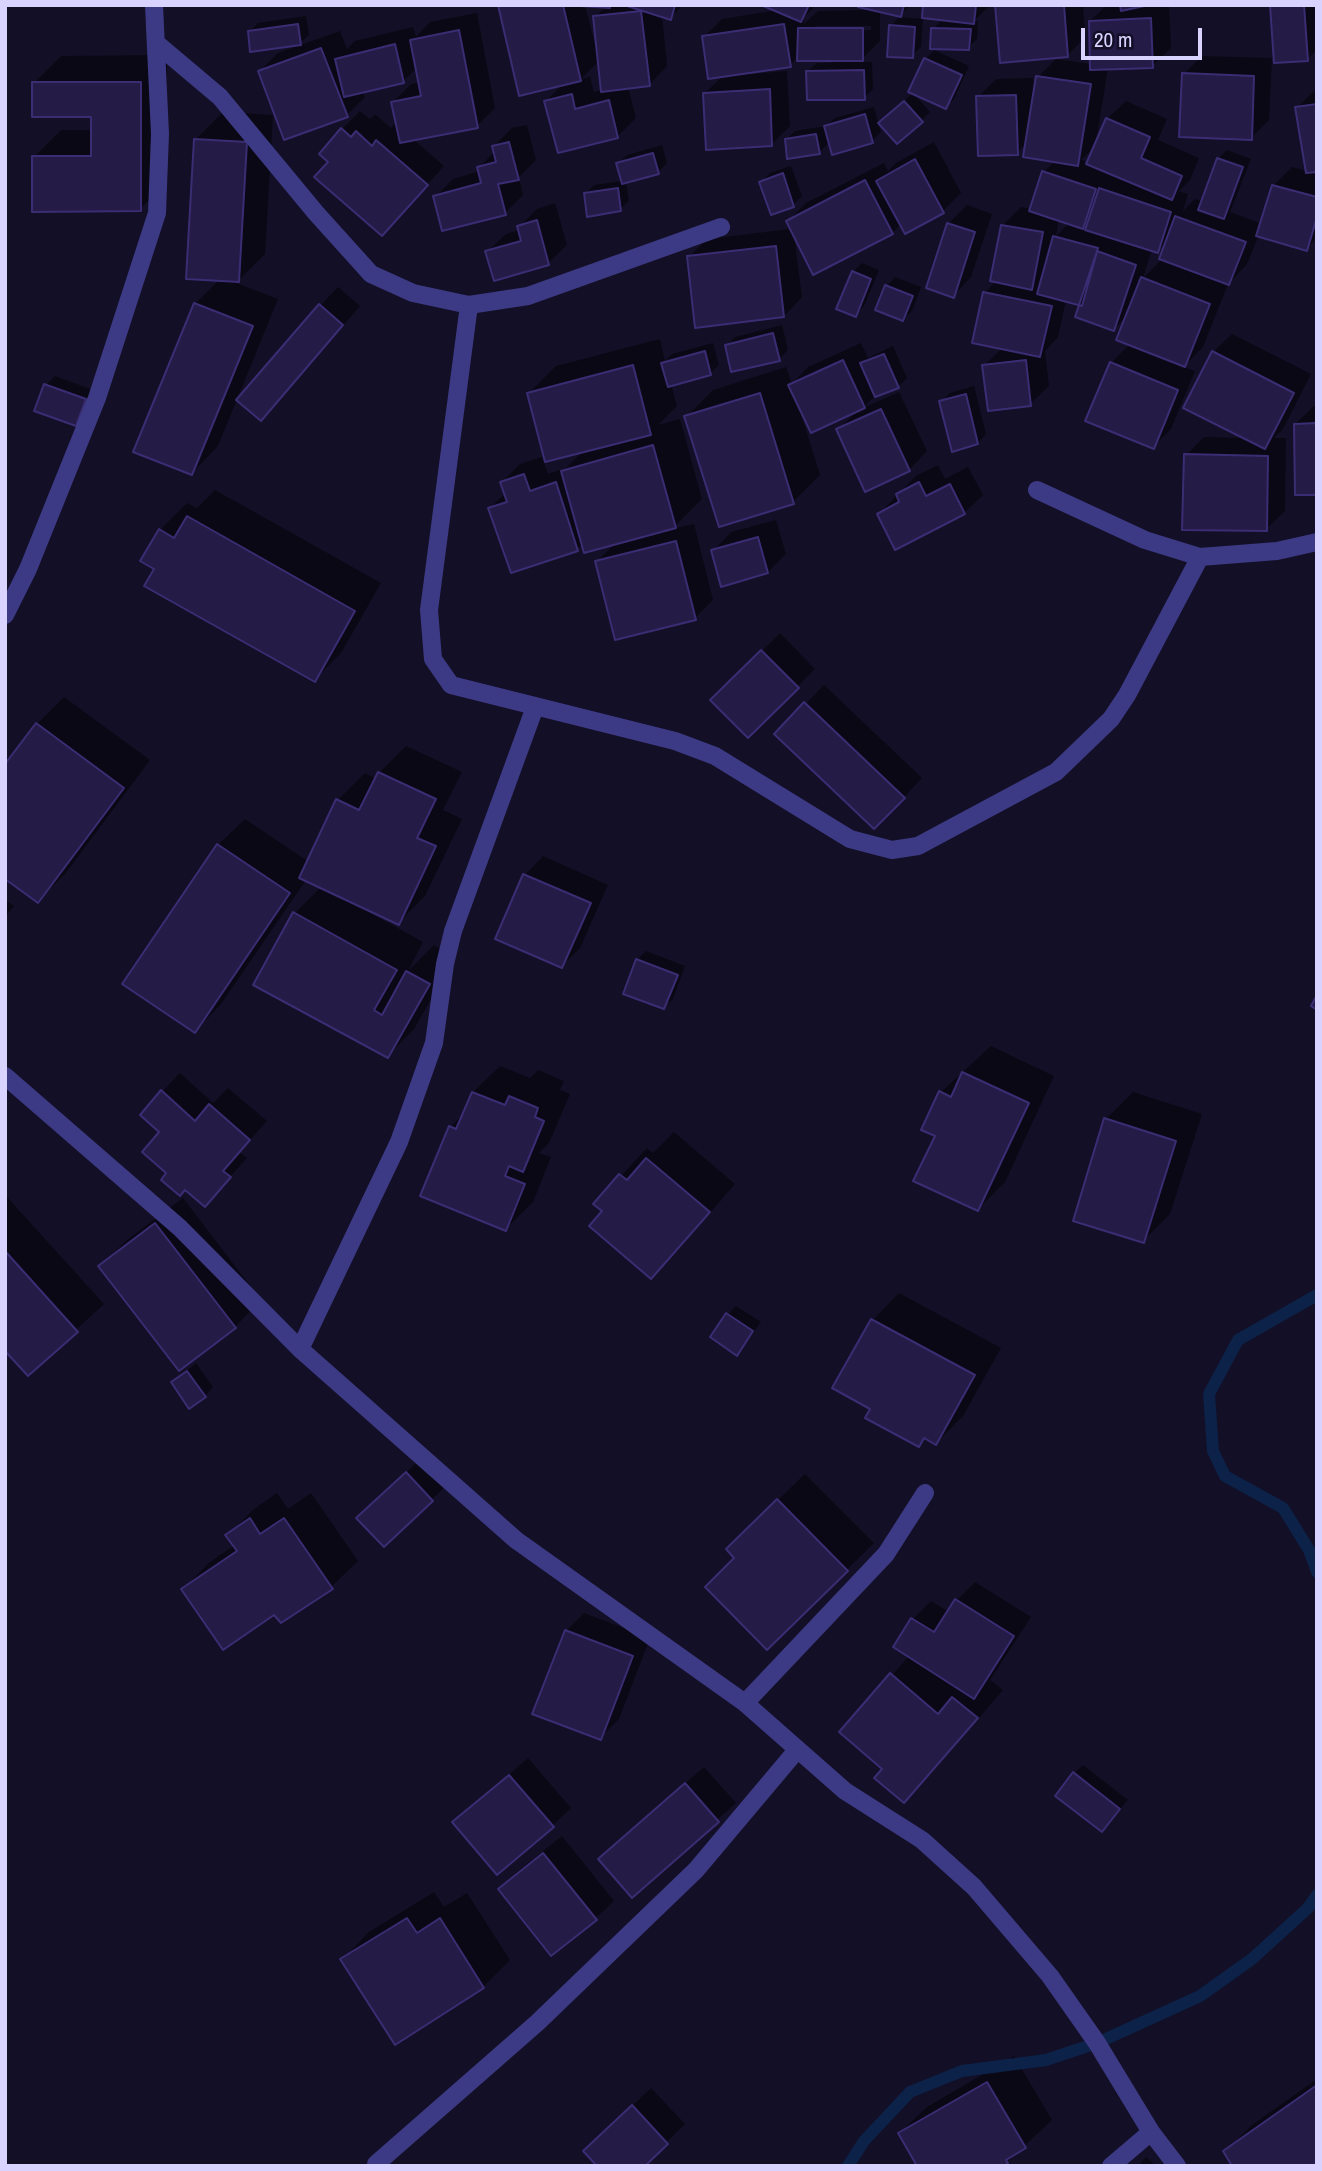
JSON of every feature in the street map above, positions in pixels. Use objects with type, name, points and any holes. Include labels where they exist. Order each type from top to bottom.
[{"type":"street","points":[[5,615],[28,569],[97,398],[156,213],[160,134],[154,5]]},
{"type":"street","points":[[156,43],[220,97],[316,213],[371,274],[414,293],[469,305],[528,296],[721,227]]},
{"type":"street","points":[[469,305],[429,610],[433,659],[451,685],[675,741],[715,756],[850,839],[892,850],[918,846],[1056,772],[1111,719],[1127,695],[1200,557]]},
{"type":"street","points":[[1037,490],[1145,540],[1200,557],[1277,551],[1317,542]]},
{"type":"street","points":[[300,1349],[399,1142],[434,1043],[445,964],[453,930],[535,707]]},
{"type":"street","points":[[5,1076],[180,1228],[300,1349],[516,1540],[745,1703],[845,1791],[922,1840],[974,1887],[1050,1976],[1097,2043],[1151,2132],[1177,2166]]},
{"type":"street","points":[[745,1703],[886,1554],[925,1493]]},
{"type":"street","points":[[376,2164],[537,2023],[696,1870],[797,1750]]},
{"type":"street","points":[[1111,2166],[1151,2132]]},
{"type":"building","points":[[498,5],[563,5],[581,81],[519,96]]},
{"type":"building","points":[[566,5],[610,5],[610,8]]},
{"type":"building","points":[[624,5],[675,5],[671,20]]},
{"type":"building","points":[[761,5],[809,5],[801,22]]},
{"type":"building","points":[[858,5],[904,5],[901,17]]},
{"type":"building","points":[[923,5],[976,5],[974,24],[922,18]]},
{"type":"building","points":[[995,5],[1064,5],[1068,57],[1000,63]]},
{"type":"building","points":[[1120,5],[1149,5],[1121,11]]},
{"type":"building","points":[[1270,5],[1304,5],[1308,61],[1274,63]]},
{"type":"building","points":[[641,11],[650,86],[601,92],[593,16]]},
{"type":"building","points":[[1151,18],[1153,68],[1090,70],[1089,21]]},
{"type":"building","points":[[298,24],[301,45],[250,52],[248,31]]},
{"type":"building","points":[[784,24],[791,67],[708,79],[702,36]]},
{"type":"building","points":[[889,25],[915,27],[913,58],[887,57]]},
{"type":"building","points":[[798,28],[863,28],[863,61],[797,61]]},
{"type":"building","points":[[931,28],[971,29],[969,50],[930,49]]},
{"type":"building","points":[[459,30],[478,128],[400,143],[391,102],[421,96],[410,40]]},
{"type":"building","points":[[395,44],[404,83],[344,97],[335,59]]},
{"type":"building","points":[[321,48],[348,117],[284,140],[258,71]]},
{"type":"building","points":[[924,58],[962,75],[946,109],[908,92]]},
{"type":"building","points":[[864,70],[865,100],[807,100],[806,71]]},
{"type":"building","points":[[1182,73],[1254,76],[1252,140],[1179,137]]},
{"type":"building","points":[[1036,76],[1091,84],[1078,166],[1023,157]]},
{"type":"building","points":[[32,82],[141,82],[141,211],[32,212],[32,156],[91,156],[91,117],[32,117]]},
{"type":"building","points":[[770,89],[772,146],[706,150],[703,93]]},
{"type":"building","points":[[572,94],[575,109],[609,100],[618,138],[558,153],[544,101]]},
{"type":"building","points":[[1016,95],[1018,155],[978,156],[976,96]]},
{"type":"building","points":[[904,101],[923,122],[897,144],[878,123]]},
{"type":"building","points":[[1317,104],[1317,172],[1306,173],[1295,107]]},
{"type":"building","points":[[865,114],[873,143],[832,155],[824,126]]},
{"type":"building","points":[[1106,118],[1150,137],[1141,158],[1182,176],[1172,200],[1086,164]]},
{"type":"building","points":[[341,128],[351,137],[356,131],[372,146],[376,140],[428,185],[382,236],[314,177],[328,162],[319,154]]},
{"type":"building","points":[[816,134],[820,154],[787,159],[785,139]]},
{"type":"building","points":[[194,139],[247,142],[239,282],[186,279]]},
{"type":"building","points":[[509,142],[519,180],[498,184],[506,215],[442,231],[433,196],[481,183],[477,167],[496,162],[492,146]]},
{"type":"building","points":[[653,153],[659,174],[622,184],[616,163]]},
{"type":"building","points":[[1217,158],[1243,167],[1224,219],[1198,210]]},
{"type":"building","points":[[915,159],[944,213],[905,234],[876,181]]},
{"type":"building","points":[[1042,171],[1096,189],[1083,229],[1029,211]]},
{"type":"building","points":[[783,173],[794,207],[771,215],[759,182]]},
{"type":"building","points":[[865,180],[893,234],[813,275],[786,221]]},
{"type":"building","points":[[1272,185],[1317,197],[1317,217],[1307,251],[1256,236]]},
{"type":"building","points":[[618,188],[621,211],[587,217],[584,193]]},
{"type":"building","points":[[1099,188],[1171,212],[1158,253],[1085,230]]},
{"type":"building","points":[[1175,216],[1246,242],[1229,285],[1159,259]]},
{"type":"building","points":[[537,220],[549,265],[494,281],[485,251],[521,241],[517,226]]},
{"type":"building","points":[[947,223],[975,232],[954,298],[926,288]]},
{"type":"building","points":[[1001,225],[1043,232],[1032,290],[990,281]]},
{"type":"building","points":[[1053,236],[1098,248],[1082,306],[1037,294]]},
{"type":"building","points":[[776,246],[784,317],[695,328],[687,256]]},
{"type":"building","points":[[1097,251],[1136,265],[1114,331],[1075,317]]},
{"type":"building","points":[[852,271],[871,279],[856,317],[836,309]]},
{"type":"building","points":[[1141,277],[1210,304],[1185,367],[1116,340]]},
{"type":"building","points":[[885,285],[913,296],[903,321],[875,310]]},
{"type":"building","points":[[983,292],[1052,306],[1040,357],[972,343]]},
{"type":"building","points":[[194,303],[253,326],[192,475],[133,452]]},
{"type":"building","points":[[319,304],[343,325],[261,421],[236,400]]},
{"type":"building","points":[[773,333],[780,361],[731,372],[725,345]]},
{"type":"building","points":[[705,351],[711,375],[668,387],[661,363]]},
{"type":"building","points":[[1212,351],[1294,393],[1265,449],[1183,408]]},
{"type":"building","points":[[884,354],[899,388],[875,397],[860,363]]},
{"type":"building","points":[[843,360],[865,408],[811,433],[788,385]]},
{"type":"building","points":[[1026,360],[1031,406],[988,411],[982,365]]},
{"type":"building","points":[[1110,362],[1178,390],[1154,449],[1085,421]]},
{"type":"building","points":[[633,365],[651,435],[545,462],[527,393]]},
{"type":"building","points":[[44,384],[86,399],[76,426],[34,411]]},
{"type":"building","points":[[760,393],[794,504],[719,527],[684,416]]},
{"type":"building","points":[[966,394],[978,444],[952,452],[939,401]]},
{"type":"building","points":[[881,409],[910,471],[865,492],[836,429]]},
{"type":"building","points":[[1317,423],[1317,495],[1295,495],[1294,424]]},
{"type":"building","points":[[653,445],[676,528],[584,553],[561,471]]},
{"type":"building","points":[[1184,454],[1268,456],[1267,531],[1182,530]]},
{"type":"building","points":[[524,474],[530,491],[556,482],[578,551],[511,573],[488,508],[507,502],[500,482]]},
{"type":"building","points":[[919,482],[926,496],[950,484],[965,514],[895,550],[877,514],[899,502],[896,494]]},
{"type":"building","points":[[187,516],[355,611],[315,682],[144,586],[154,569],[140,561],[159,529],[174,538]]},
{"type":"building","points":[[758,537],[768,573],[721,587],[711,550]]},
{"type":"building","points":[[676,541],[696,620],[615,640],[595,561]]},
{"type":"building","points":[[761,650],[799,688],[748,738],[710,700]]},
{"type":"building","points":[[804,702],[905,798],[874,829],[774,734]]},
{"type":"building","points":[[36,723],[124,788],[38,903],[5,879],[5,764]]},
{"type":"building","points":[[378,772],[436,799],[417,838],[436,846],[399,925],[299,878],[336,799],[359,810]]},
{"type":"building","points":[[217,844],[290,893],[195,1033],[122,984]]},
{"type":"building","points":[[523,874],[591,903],[562,968],[495,939]]},
{"type":"building","points":[[293,912],[397,970],[374,1010],[382,1015],[406,971],[430,984],[388,1058],[253,985]]},
{"type":"building","points":[[636,959],[678,975],[664,1009],[623,994]]},
{"type":"building","points":[[1317,995],[1317,1010],[1311,1006]]},
{"type":"building","points":[[962,1072],[1029,1103],[978,1211],[913,1181],[935,1136],[921,1130],[939,1091],[951,1097]]},
{"type":"building","points":[[161,1090],[195,1121],[209,1104],[250,1140],[223,1171],[231,1177],[205,1207],[185,1190],[180,1196],[161,1180],[166,1173],[142,1152],[159,1132],[140,1115]]},
{"type":"building","points":[[472,1092],[505,1105],[509,1096],[538,1108],[535,1117],[544,1121],[523,1172],[509,1166],[505,1176],[525,1184],[506,1231],[420,1196],[449,1126],[456,1129]]},
{"type":"building","points":[[1104,1118],[1176,1141],[1144,1243],[1073,1221]]},
{"type":"building","points":[[646,1158],[710,1212],[651,1279],[589,1226],[602,1211],[593,1204],[619,1174],[627,1180]]},
{"type":"building","points":[[155,1223],[236,1328],[179,1371],[98,1266]]},
{"type":"building","points":[[5,1251],[78,1332],[28,1376],[5,1351]]},
{"type":"building","points":[[726,1313],[753,1331],[737,1356],[710,1337]]},
{"type":"building","points":[[871,1319],[975,1375],[936,1445],[924,1438],[919,1447],[865,1418],[870,1409],[832,1388]]},
{"type":"building","points":[[187,1371],[206,1397],[189,1409],[171,1382]]},
{"type":"building","points":[[406,1472],[433,1501],[384,1547],[356,1518]]},
{"type":"building","points":[[777,1499],[848,1571],[767,1650],[705,1587],[734,1558],[726,1549]]},
{"type":"building","points":[[250,1518],[260,1534],[284,1518],[333,1589],[281,1623],[274,1615],[223,1650],[181,1589],[237,1551],[225,1535]]},
{"type":"building","points":[[955,1599],[1014,1636],[974,1699],[893,1647],[911,1618],[934,1632]]},
{"type":"building","points":[[565,1630],[633,1656],[601,1740],[532,1714]]},
{"type":"building","points":[[890,1673],[938,1714],[952,1697],[978,1718],[904,1803],[874,1778],[882,1769],[839,1732]]},
{"type":"building","points":[[1073,1772],[1120,1809],[1102,1832],[1055,1796]]},
{"type":"building","points":[[509,1775],[554,1827],[497,1875],[452,1822]]},
{"type":"building","points":[[685,1783],[719,1822],[632,1898],[598,1859]]},
{"type":"building","points":[[543,1853],[597,1920],[551,1956],[498,1889]]},
{"type":"building","points":[[407,1918],[417,1933],[440,1918],[484,1988],[395,2045],[340,1959]]},
{"type":"building","points":[[987,2082],[1026,2148],[1006,2160],[1008,2163],[1004,2166],[917,2166],[898,2133]]},
{"type":"building","points":[[1317,2085],[1317,2166],[1232,2166],[1223,2151]]},
{"type":"building","points":[[632,2105],[668,2144],[645,2166],[597,2166],[583,2151]]},
{"type":"waterway","points":[[1317,1295],[1238,1340],[1209,1394],[1213,1451],[1225,1476],[1283,1508],[1309,1550],[1317,1572]]},
{"type":"waterway","points":[[848,2166],[864,2141],[910,2092],[962,2071],[1046,2060],[1097,2043],[1200,1996],[1252,1959],[1308,1908],[1317,1895]]}]
